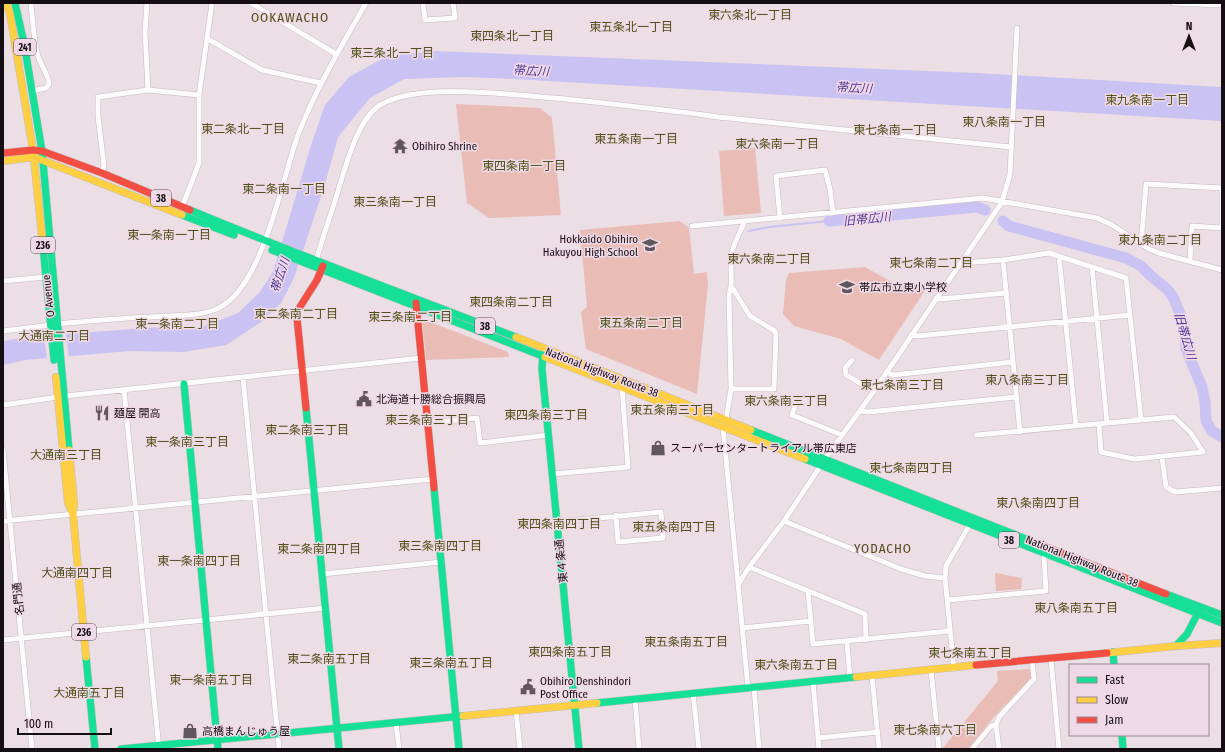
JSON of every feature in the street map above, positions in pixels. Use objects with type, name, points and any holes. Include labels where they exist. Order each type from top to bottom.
[{"type":"main road","name":"241","points":[[6,3],[11,22],[33,154]]},
{"type":"main road","name":"241","points":[[15,3],[24,43],[42,151]]},
{"type":"main road","name":"National Highway Route 38","points":[[3,160],[42,151],[102,173],[266,245]]},
{"type":"main road","name":"O Avenue","points":[[42,151],[54,329]]},
{"type":"main road","name":"National Highway Route 38","points":[[3,153],[33,154],[43,160],[302,259],[416,298],[622,387],[724,424]]},
{"type":"main road","name":"O Avenue","points":[[33,154],[46,277],[58,363],[68,503],[73,514],[95,749]]},
{"type":"main road","name":"National Highway Route 38","points":[[319,265],[417,306],[543,353],[1160,592],[1199,610],[1222,623]]},
{"type":"main road","points":[[319,265],[317,280],[298,310],[302,371],[339,749]]},
{"type":"main road","points":[[416,298],[432,479],[459,749]]},
{"type":"main road","name":"東４条通","points":[[543,353],[549,435],[579,749]]},
{"type":"main road","points":[[184,384],[218,749]]},
{"type":"main road","name":"National Highway Route 38","points":[[823,462],[970,524],[1046,554],[1199,610],[1222,615]]},
{"type":"main road","points":[[1176,646],[1187,634],[1199,610]]},
{"type":"main road","points":[[121,749],[159,747],[456,716],[1113,652],[1222,643]]},
{"type":"main road","points":[[1113,652],[1114,664]]},
{"type":"main road","points":[[1122,736],[1123,749]]},
{"type":"street","points":[[31,3],[38,55],[42,69],[48,76],[49,84],[46,88],[32,91]]},
{"type":"street","points":[[147,3],[146,32],[148,90]]},
{"type":"street","points":[[182,207],[200,163],[199,96],[212,3]]},
{"type":"street","points":[[252,3],[336,54]]},
{"type":"street","points":[[3,331],[54,329],[136,317],[198,315],[225,305],[237,294],[266,245],[299,132],[336,54],[366,3]]},
{"type":"street","points":[[423,3],[425,20],[455,18],[453,3]]},
{"type":"street","points":[[1173,3],[1222,5]]},
{"type":"street","points":[[738,585],[749,567],[784,521],[823,462],[874,391],[1002,202],[1010,174],[1017,28]]},
{"type":"street","points":[[208,38],[262,70],[321,83]]},
{"type":"street","points":[[102,173],[104,166],[98,116],[98,96],[148,90],[199,96]]},
{"type":"street","points":[[319,265],[344,167],[359,132],[368,117],[376,108],[397,98],[414,95],[445,92],[508,94],[558,98],[645,107],[726,118],[1011,145]]},
{"type":"street","points":[[780,218],[776,176],[825,170],[834,213]]},
{"type":"street","points":[[1141,245],[1146,184],[1222,188],[1222,228],[1192,226],[1190,261]]},
{"type":"street","points":[[692,226],[983,198],[1097,218],[1112,225],[1141,245],[1159,253],[1222,270]]},
{"type":"street","points":[[745,221],[732,252],[732,287],[729,295],[731,389],[724,424],[742,628],[759,749]]},
{"type":"street","points":[[961,263],[1003,260],[1049,253],[1126,278],[1140,420]]},
{"type":"street","points":[[1059,256],[1076,426]]},
{"type":"street","points":[[1003,260],[1020,432]]},
{"type":"street","points":[[1092,267],[1106,423]]},
{"type":"street","points":[[3,281],[46,277]]},
{"type":"street","points":[[731,389],[774,389],[776,335],[775,331],[750,316],[732,287]]},
{"type":"street","points":[[936,298],[940,299],[1006,292]]},
{"type":"street","points":[[911,336],[1130,315]]},
{"type":"street","points":[[3,405],[61,396],[243,378],[421,358]]},
{"type":"street","points":[[852,360],[845,368],[846,375],[874,391]]},
{"type":"street","points":[[886,372],[893,375],[1013,362]]},
{"type":"street","points":[[243,378],[279,749]]},
{"type":"street","points":[[553,474],[628,467],[622,387]]},
{"type":"street","points":[[124,390],[159,747]]},
{"type":"street","points":[[860,411],[868,412],[1016,397]]},
{"type":"street","points":[[796,403],[792,415],[842,435]]},
{"type":"street","points":[[976,435],[1174,417],[1191,433],[1203,452],[1134,459],[1101,452],[1098,424]]},
{"type":"street","points":[[427,423],[477,418],[480,443],[549,435]]},
{"type":"street","name":"名門通","points":[[3,450],[32,749]]},
{"type":"street","points":[[1162,457],[1166,487],[1175,492],[1222,488]]},
{"type":"street","points":[[3,521],[432,479]]},
{"type":"street","points":[[557,522],[616,516],[661,512],[663,538],[618,542],[616,516]]},
{"type":"street","points":[[784,521],[901,568],[925,576],[945,578]]},
{"type":"street","points":[[954,668],[945,578],[946,566],[970,524]]},
{"type":"street","points":[[948,600],[1046,591],[1044,558],[1046,554]]},
{"type":"street","points":[[322,574],[441,562]]},
{"type":"street","points":[[749,567],[865,614],[866,640]]},
{"type":"street","points":[[808,591],[813,644],[847,642],[950,631]]},
{"type":"street","points":[[3,640],[147,627],[326,608]]},
{"type":"street","points":[[742,628],[811,621]]},
{"type":"street","points":[[847,642],[850,678]]},
{"type":"street","points":[[1051,659],[1059,749]]},
{"type":"street","points":[[999,749],[996,725],[999,717],[1034,679],[1032,661]]},
{"type":"street","points":[[931,670],[939,749]]},
{"type":"street","points":[[872,676],[879,749]]},
{"type":"street","points":[[813,682],[819,749]]},
{"type":"street","points":[[693,693],[698,749]]},
{"type":"street","points":[[635,699],[639,749]]},
{"type":"street","points":[[516,711],[520,749]]},
{"type":"street","points":[[396,723],[399,749]]},
{"type":"street","points":[[972,749],[991,726],[996,725]]},
{"type":"street","points":[[818,738],[878,732]]},
{"type":"shaded area","points":[[456,104],[540,108],[552,118],[561,215],[489,218],[467,203]]},
{"type":"shaded area","points":[[755,148],[761,213],[724,216],[719,151]]},
{"type":"shaded area","points":[[680,221],[689,228],[694,274],[707,272],[708,285],[697,394],[586,349],[581,312],[587,307],[580,230]]},
{"type":"shaded area","points":[[865,267],[897,285],[930,283],[879,360],[841,339],[794,326],[783,314],[786,280],[789,273]]},
{"type":"shaded area","points":[[422,319],[508,352],[509,357],[426,360]]},
{"type":"shaded area","points":[[995,573],[1022,578],[1021,589],[996,591]]},
{"type":"shaded area","points":[[1031,669],[1031,678],[992,719],[968,749],[942,749],[998,681],[997,671]]},
{"type":"water","name":"帯広川","points":[[436,51],[976,73],[1222,87],[1222,121],[514,79],[464,77],[404,79],[370,98],[338,137],[325,184],[294,278],[281,303],[261,322],[226,345],[183,352],[130,351],[25,360],[3,365],[3,341],[27,337],[160,327],[202,327],[238,313],[259,293],[273,272],[312,142],[325,105],[349,77],[387,56]]},
{"type":"pier","points":[[66,332],[69,359],[47,360],[44,334]]},
{"type":"waterway","name":"旧帯広川","points":[[829,221],[977,207],[985,210]]},
{"type":"waterway","name":"旧帯広川","points":[[749,231],[769,227],[829,221]]},
{"type":"waterway","name":"旧帯広川","points":[[1003,221],[1009,226],[1126,258],[1141,266],[1167,289],[1173,297],[1179,311],[1185,330],[1186,348],[1202,387],[1205,402],[1206,421],[1212,431],[1222,437]]},
{"type":"traffic: fast","points":[[15,3],[24,43],[42,151],[69,450]]},
{"type":"traffic: fast","points":[[190,210],[312,259],[516,337]]},
{"type":"traffic: fast","points":[[182,215],[234,235]]},
{"type":"traffic: fast","points":[[42,236],[54,360]]},
{"type":"traffic: fast","points":[[272,250],[545,357]]},
{"type":"traffic: fast","points":[[543,353],[542,369],[579,749]]},
{"type":"traffic: fast","points":[[184,384],[218,749]]},
{"type":"traffic: fast","points":[[306,408],[339,749]]},
{"type":"traffic: fast","points":[[751,430],[1041,545]]},
{"type":"traffic: fast","points":[[805,459],[1222,623]]},
{"type":"traffic: fast","points":[[434,488],[459,749]]},
{"type":"traffic: fast","points":[[1166,594],[1222,615]]},
{"type":"traffic: fast","points":[[1176,646],[1187,634],[1200,609]]},
{"type":"traffic: fast","points":[[1113,652],[1114,664]]},
{"type":"traffic: fast","points":[[86,657],[95,749]]},
{"type":"traffic: fast","points":[[597,703],[856,677]]},
{"type":"traffic: fast","points":[[121,749],[463,716]]},
{"type":"traffic: fast","points":[[1122,736],[1123,749]]},
{"type":"traffic: slow","points":[[6,3],[10,14],[33,150],[42,236]]},
{"type":"traffic: slow","points":[[3,161],[34,157],[182,215]]},
{"type":"traffic: slow","points":[[516,337],[751,430]]},
{"type":"traffic: slow","points":[[545,357],[805,459]]},
{"type":"traffic: slow","points":[[56,377],[68,503],[73,514]]},
{"type":"traffic: slow","points":[[69,450],[74,503],[73,514],[86,657]]},
{"type":"traffic: slow","points":[[1176,646],[1222,643]]},
{"type":"traffic: slow","points":[[1107,653],[1176,646]]},
{"type":"traffic: slow","points":[[856,677],[976,665]]},
{"type":"traffic: slow","points":[[463,716],[597,703]]},
{"type":"traffic: jam","points":[[3,153],[33,150],[42,151],[102,173],[190,210]]},
{"type":"traffic: jam","points":[[306,408],[297,318],[298,310],[317,280],[323,266]]},
{"type":"traffic: jam","points":[[416,303],[434,488]]},
{"type":"traffic: jam","points":[[1041,545],[1166,594]]},
{"type":"traffic: jam","points":[[976,665],[1107,653]]},
{"type":"place","name":"Obihiro Shrine","points":[[400,146]]},
{"type":"place","name":"Hokkaido Obihiro Hakuyou High School","points":[[650,245]]},
{"type":"place","name":"帯広市立東小学校","points":[[847,287]]},
{"type":"place","name":"北海道十勝総合振興局","points":[[364,399]]},
{"type":"place","name":"麺屋 開高","points":[[102,413]]},
{"type":"place","name":"スーパーセンタートライアル帯広東店","points":[[658,448]]},
{"type":"place","name":"Obihiro Denshindori Post Office","points":[[528,687]]},
{"type":"place","name":"高橋まんじゅう屋","points":[[190,731]]},
{"type":"district","name":"東六条北一丁目","points":[[750,15]]},
{"type":"district","name":"OOKAWACHO","points":[[290,17]]},
{"type":"district","name":"東五条北一丁目","points":[[631,27]]},
{"type":"district","name":"東四条北一丁目","points":[[512,36]]},
{"type":"district","name":"東三条北一丁目","points":[[392,53]]},
{"type":"district","name":"東九条南一丁目","points":[[1147,100]]},
{"type":"district","name":"東八条南一丁目","points":[[1004,122]]},
{"type":"district","name":"東二条北一丁目","points":[[243,129]]},
{"type":"district","name":"東七条南一丁目","points":[[895,130]]},
{"type":"district","name":"東五条南一丁目","points":[[636,139]]},
{"type":"district","name":"東六条南一丁目","points":[[777,144]]},
{"type":"district","name":"東四条南一丁目","points":[[524,166]]},
{"type":"district","name":"東二条南一丁目","points":[[284,189]]},
{"type":"district","name":"東三条南一丁目","points":[[395,202]]},
{"type":"district","name":"東一条南一丁目","points":[[169,235]]},
{"type":"district","name":"東九条南二丁目","points":[[1160,240]]},
{"type":"district","name":"東六条南二丁目","points":[[769,259]]},
{"type":"district","name":"東七条南二丁目","points":[[931,263]]},
{"type":"district","name":"東四条南二丁目","points":[[511,302]]},
{"type":"district","name":"東二条南二丁目","points":[[296,314]]},
{"type":"district","name":"東三条南二丁目","points":[[410,317]]},
{"type":"district","name":"東五条南二丁目","points":[[641,323]]},
{"type":"district","name":"東一条南二丁目","points":[[177,324]]},
{"type":"district","name":"大通南二丁目","points":[[54,336]]},
{"type":"district","name":"東八条南三丁目","points":[[1027,380]]},
{"type":"district","name":"東七条南三丁目","points":[[902,385]]},
{"type":"district","name":"東六条南三丁目","points":[[786,401]]},
{"type":"district","name":"東五条南三丁目","points":[[672,410]]},
{"type":"district","name":"東四条南三丁目","points":[[546,415]]},
{"type":"district","name":"東三条南三丁目","points":[[427,420]]},
{"type":"district","name":"東二条南三丁目","points":[[307,430]]},
{"type":"district","name":"東一条南三丁目","points":[[187,442]]},
{"type":"district","name":"大通南三丁目","points":[[66,455]]},
{"type":"district","name":"東七条南四丁目","points":[[911,468]]},
{"type":"district","name":"東八条南四丁目","points":[[1038,503]]},
{"type":"district","name":"東四条南四丁目","points":[[559,524]]},
{"type":"district","name":"東五条南四丁目","points":[[674,527]]},
{"type":"district","name":"東三条南四丁目","points":[[440,546]]},
{"type":"district","name":"YODACHO","points":[[883,548]]},
{"type":"district","name":"東二条南四丁目","points":[[319,549]]},
{"type":"district","name":"東一条南四丁目","points":[[199,561]]},
{"type":"district","name":"大通南四丁目","points":[[77,573]]},
{"type":"district","name":"東八条南五丁目","points":[[1076,608]]},
{"type":"district","name":"東五条南五丁目","points":[[686,642]]},
{"type":"district","name":"東四条南五丁目","points":[[570,652]]},
{"type":"district","name":"東七条南五丁目","points":[[970,653]]},
{"type":"district","name":"東二条南五丁目","points":[[329,659]]},
{"type":"district","name":"東三条南五丁目","points":[[451,663]]},
{"type":"district","name":"東六条南五丁目","points":[[796,665]]},
{"type":"district","name":"東一条南五丁目","points":[[211,680]]},
{"type":"district","name":"大通南五丁目","points":[[89,693]]},
{"type":"district","name":"東七条南六丁目","points":[[935,730]]}]
